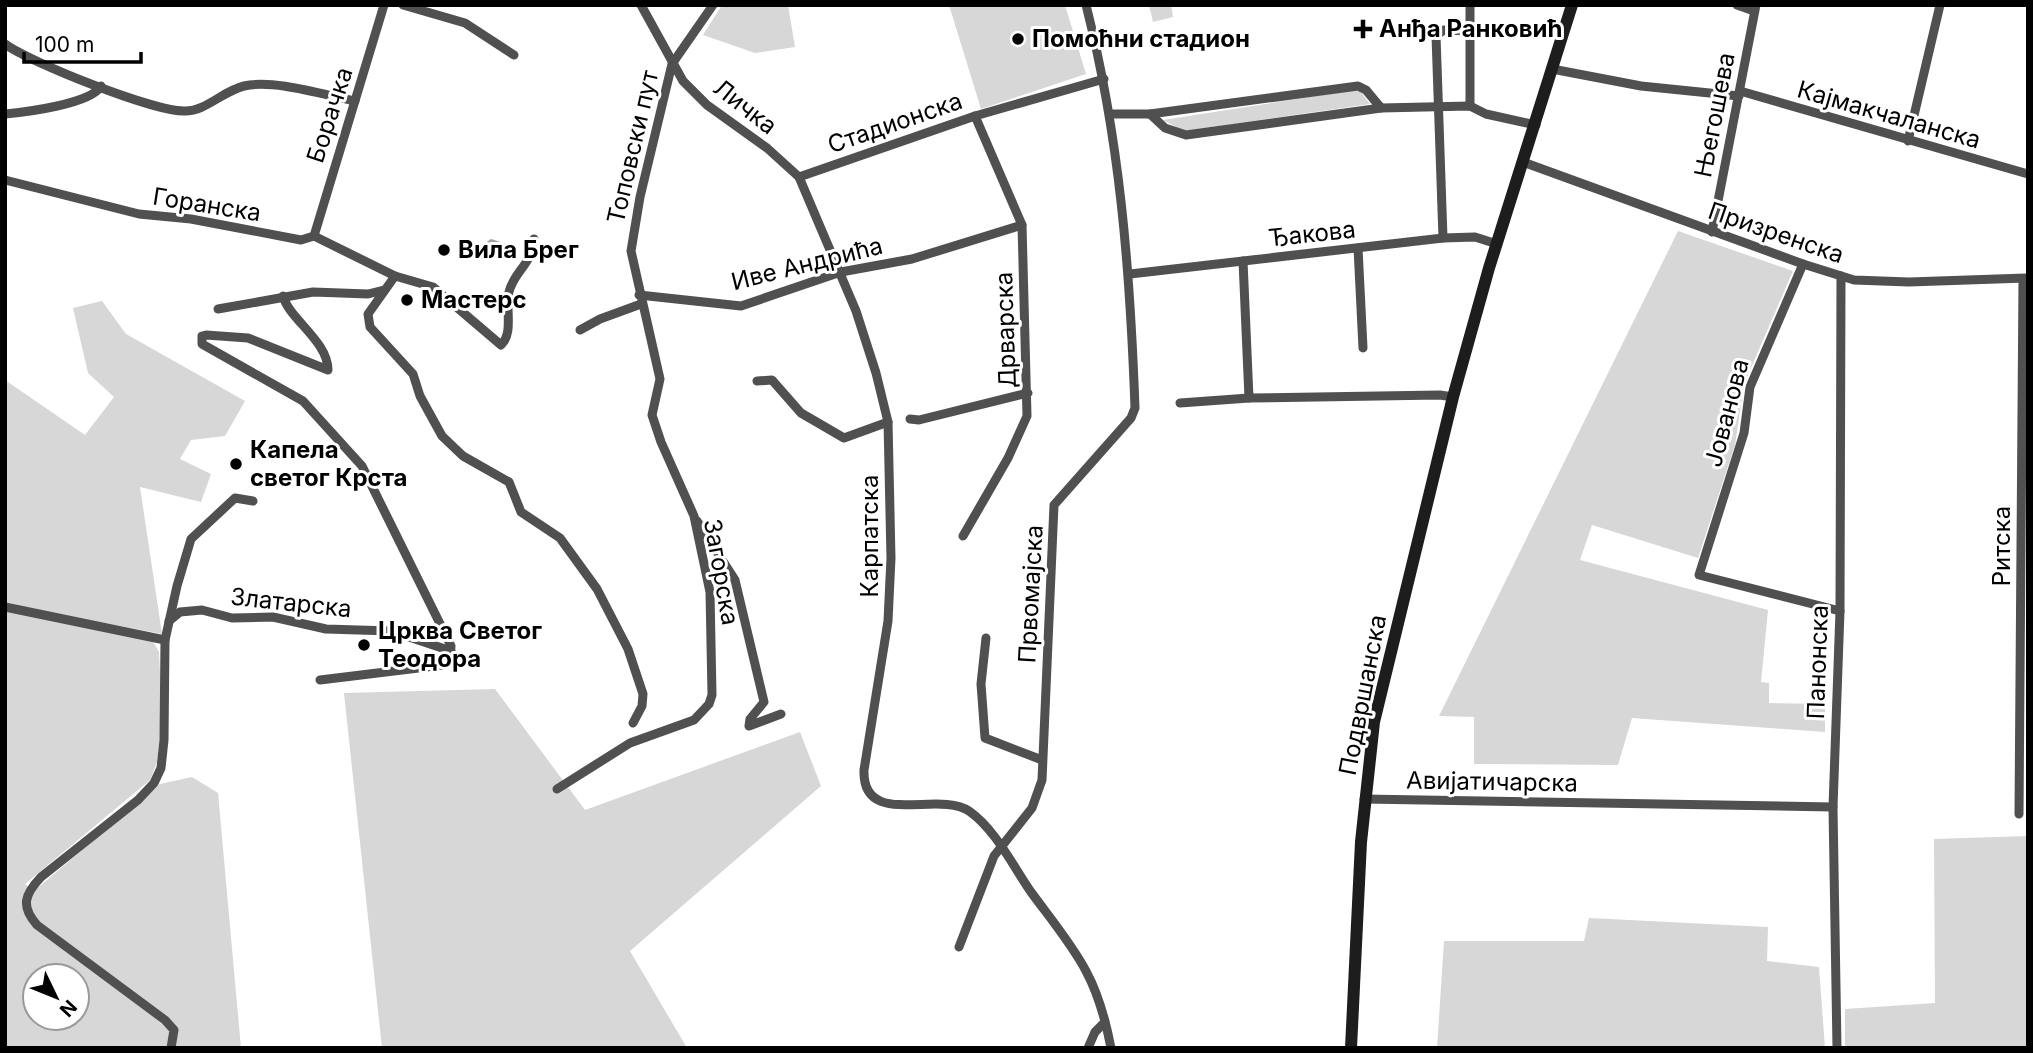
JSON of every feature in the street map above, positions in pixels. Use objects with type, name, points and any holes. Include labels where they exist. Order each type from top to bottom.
[{"type":"street","name":"Борачка","points":[[314,236],[384,5]]},
{"type":"street","points":[[403,5],[466,23],[514,55]]},
{"type":"street","name":"Личка","points":[[641,5],[678,75],[707,105],[767,148],[799,177]]},
{"type":"street","points":[[672,64],[713,5]]},
{"type":"street","name":"Првомајска","points":[[959,947],[984,878],[1000,846],[1036,801],[1042,780],[1054,505],[1133,415],[1130,274],[1111,114],[1086,5]]},
{"type":"street","points":[[1470,5],[1470,106]]},
{"type":"street","name":"Подвршанска","points":[[1351,1048],[1364,799],[1374,722],[1453,397],[1497,244],[1572,5]]},
{"type":"street","points":[[1737,5],[1755,8]]},
{"type":"street","points":[[1908,141],[1940,5]]},
{"type":"street","name":"Његошева","points":[[1712,232],[1755,8]]},
{"type":"street","points":[[1443,238],[1436,36],[1444,30],[1470,31]]},
{"type":"street","points":[[5,44],[101,86],[176,111],[193,110],[233,89],[253,85],[355,101]]},
{"type":"street","name":"Топовски пут","points":[[631,240],[672,64]]},
{"type":"street","name":"Кајмакчаланска","points":[[1552,69],[1641,86],[1740,94],[2028,174]]},
{"type":"street","name":"Стадионска","points":[[799,177],[975,116],[1104,79]]},
{"type":"street","points":[[5,114],[53,107],[95,94],[101,86]]},
{"type":"street","points":[[1111,114],[1150,114],[1358,86],[1366,90],[1381,108]]},
{"type":"street","points":[[1150,114],[1165,128],[1186,135],[1381,108],[1438,106],[1470,106],[1486,114],[1536,125]]},
{"type":"street","name":"Дрварска","points":[[963,536],[1026,423],[1028,393],[1022,225],[975,116]]},
{"type":"street","name":"Призренска","points":[[1523,162],[1712,232],[1842,276],[1898,282],[2025,279]]},
{"type":"street","points":[[799,177],[841,272]]},
{"type":"street","name":"Горанска","points":[[5,180],[139,214],[191,219],[301,240],[314,236],[395,276],[408,278],[443,294],[503,344],[508,329],[509,290],[532,256],[534,239]]},
{"type":"street","points":[[1475,237],[1495,232],[1504,221]]},
{"type":"street","name":"Иве Андрића","points":[[580,330],[640,299],[741,306],[841,272],[912,259],[1022,225]]},
{"type":"street","name":"Ђакова","points":[[1130,274],[1443,238],[1475,237],[1497,244]]},
{"type":"street","name":"Загорска","points":[[557,789],[630,743],[694,720],[709,704],[714,687],[713,611],[694,516],[652,415],[660,379],[640,299],[631,240]]},
{"type":"street","points":[[1358,248],[1363,348]]},
{"type":"street","points":[[1242,261],[1249,398]]},
{"type":"street","name":"Јованова","points":[[1802,264],[1750,387],[1744,433],[1699,575],[1840,611]]},
{"type":"street","name":"Карпатска","points":[[841,272],[865,336],[888,422],[892,502],[888,621],[864,779],[868,794],[892,804],[963,808],[1000,846]]},
{"type":"street","points":[[395,276],[368,314],[368,323],[413,374],[420,396],[442,436],[463,456],[509,482],[521,512],[560,538],[614,617],[643,694],[642,706],[634,723]]},
{"type":"street","name":"Панонска","points":[[1837,1048],[1833,807],[1840,611],[1842,276]]},
{"type":"street","name":"Ритска","points":[[2019,814],[2025,279]]},
{"type":"street","points":[[218,309],[313,292],[368,293],[384,290]]},
{"type":"street","points":[[283,296],[286,305],[306,325],[329,368],[320,368],[305,358],[248,338],[214,334],[202,337],[201,340],[208,350],[311,408],[362,466],[444,628],[451,651],[448,662],[443,665],[320,680]]},
{"type":"street","points":[[757,381],[772,380],[801,413],[844,438],[888,422]]},
{"type":"street","points":[[910,419],[919,420],[1028,393]]},
{"type":"street","points":[[1180,403],[1249,398],[1453,397]]},
{"type":"street","points":[[171,1048],[174,1030],[165,1020],[37,925],[27,914],[24,904],[30,888],[41,877],[130,806],[154,783],[161,768],[164,740],[164,640],[191,539],[234,498],[253,501]]},
{"type":"street","points":[[694,516],[735,580],[749,630],[764,702],[750,719],[749,726],[781,714]]},
{"type":"street","points":[[5,607],[164,640]]},
{"type":"street","name":"Златарска","points":[[169,621],[180,612],[202,610],[232,618],[273,617],[326,629],[391,631],[451,651]]},
{"type":"street","points":[[986,638],[981,684],[985,738],[1042,760]]},
{"type":"street","name":"Авијатичарска","points":[[1364,799],[1833,807]]},
{"type":"street","points":[[1000,846],[1086,971],[1105,1022],[1111,1048]]},
{"type":"street","points":[[1088,1048],[1097,1028],[1105,1022]]},
{"type":"shaded area","points":[[722,5],[788,5],[795,47],[755,53],[703,35]]},
{"type":"shaded area","name":"Помоћни стадион","points":[[949,5],[1065,5],[1086,74],[981,109]]},
{"type":"shaded area","points":[[1149,5],[1171,5],[1173,17],[1153,22]]},
{"type":"shaded area","points":[[1360,91],[1370,104],[1184,131],[1163,120]]},
{"type":"shaded area","points":[[1678,231],[1793,271],[1744,384],[1735,445],[1698,558],[1592,525],[1580,560],[1768,610],[1761,682],[1769,683],[1769,703],[1825,704],[1825,732],[1632,718],[1618,765],[1474,764],[1474,717],[1439,716]]},
{"type":"shaded area","points":[[491,239],[510,245],[511,258],[504,260],[487,249],[485,243]]},
{"type":"shaded area","points":[[102,301],[126,334],[245,401],[225,436],[191,440],[180,459],[211,474],[201,502],[140,487],[162,634],[68,616],[152,640],[159,652],[162,718],[157,762],[150,780],[25,884],[34,891],[160,784],[192,777],[218,793],[241,1048],[5,1048],[5,380],[85,435],[114,397],[88,373],[73,308]]},
{"type":"shaded area","points":[[495,689],[585,810],[800,732],[821,786],[630,951],[687,1048],[382,1048],[344,693]]},
{"type":"shaded area","points":[[2028,836],[2028,1048],[1845,1048],[1845,1009],[1935,1003],[1934,839]]},
{"type":"shaded area","points":[[1589,918],[1768,927],[1767,961],[1819,967],[1825,1048],[1437,1048],[1444,941],[1584,941]]},
{"type":"place","name":"Анђа Ранковић","points":[[1363,29]]},
{"type":"place","name":"Помоћни стадион","points":[[1018,39]]},
{"type":"place","name":"Вила Брег","points":[[444,250]]},
{"type":"place","name":"Мастерс","points":[[407,300]]},
{"type":"place","name":"Капела светог Крста","points":[[236,464]]},
{"type":"place","name":"Црква Светог Теодора","points":[[364,645]]}]
